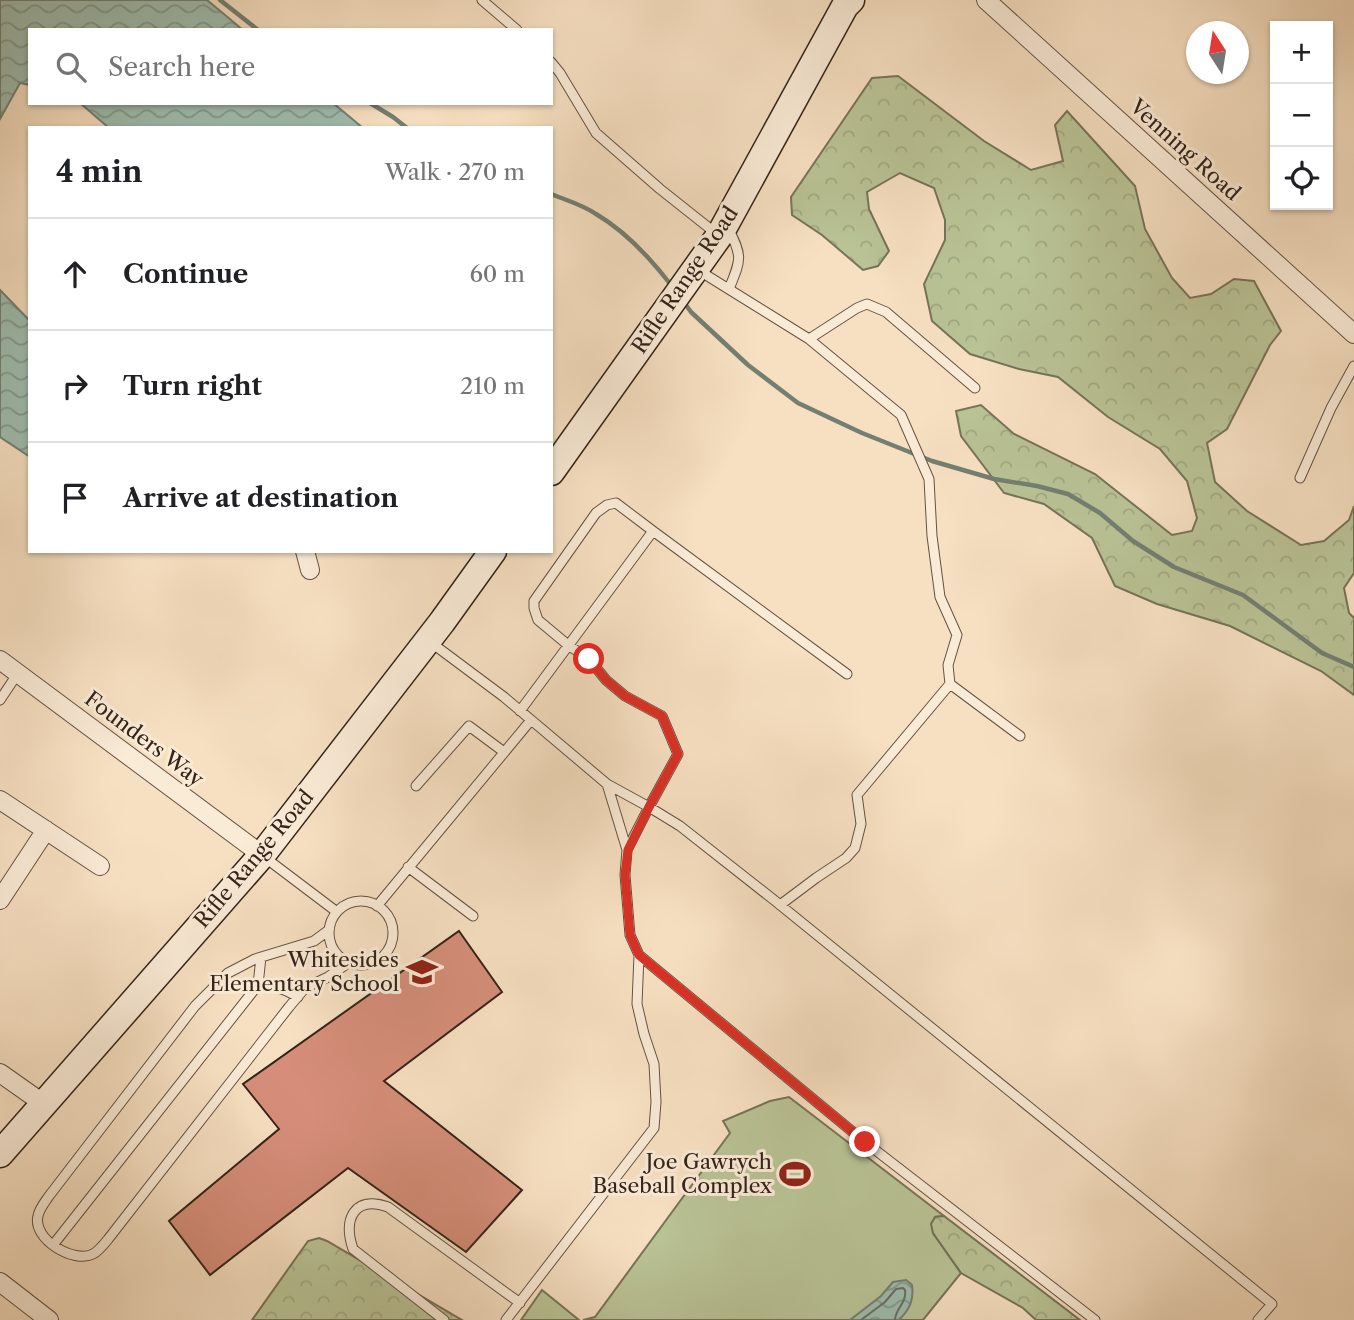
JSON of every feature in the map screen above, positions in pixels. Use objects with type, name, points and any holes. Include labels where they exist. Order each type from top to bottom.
[{"type":"main road","name":"Rifle Range Road","points":[[553,469],[723,229],[848,2]]},
{"type":"main road","name":"Rifle Range Road","points":[[0,1154],[262,855],[493,553]]},
{"type":"street","name":"Venning Road","points":[[986,0],[1354,334]]},
{"type":"street","points":[[306,553],[310,570]]},
{"type":"street","name":"Founders Way","points":[[0,660],[262,855]]},
{"type":"street","points":[[0,800],[100,866]]},
{"type":"street","points":[[0,900],[46,830]]},
{"type":"street","points":[[0,1073],[44,1104]]},
{"type":"street","points":[[0,1282],[50,1320]]},
{"type":"lane","points":[[482,0],[515,28]]},
{"type":"lane","points":[[553,64],[596,132],[660,190],[723,229],[737,245],[740,262],[729,289]]},
{"type":"lane","points":[[696,269],[809,339],[901,415],[929,480],[932,536],[940,597],[957,635],[948,666],[950,684],[856,795],[861,824],[855,848],[846,858],[780,905]]},
{"type":"lane","points":[[809,339],[867,304],[886,312],[975,388]]},
{"type":"lane","points":[[1300,478],[1331,408],[1354,366]]},
{"type":"lane","points":[[847,674],[616,503],[607,505],[596,513],[534,601],[538,620],[589,659],[606,680],[625,696],[662,716],[678,754],[628,850],[625,875],[630,935],[639,955],[865,1142],[1095,1320]]},
{"type":"lane","points":[[520,711],[653,531]]},
{"type":"lane","points":[[428,640],[520,711],[607,784],[680,826],[1272,1304],[1258,1320]]},
{"type":"lane","points":[[0,700],[18,673]]},
{"type":"lane","points":[[950,684],[1020,736]]},
{"type":"lane","points":[[377,906],[531,720]]},
{"type":"lane","points":[[416,786],[469,726],[504,752]]},
{"type":"lane","points":[[607,784],[628,850]]},
{"type":"lane","points":[[262,855],[337,912]]},
{"type":"lane","points":[[408,867],[473,916]]},
{"type":"lane","points":[[355,902],[377,906],[391,922],[393,932],[386,953],[378,960],[358,965],[339,957],[329,940],[329,930],[337,912],[355,902]]},
{"type":"lane","points":[[329,930],[314,941],[261,957],[228,973],[195,1006],[48,1196],[38,1216],[38,1225],[44,1238],[61,1251],[79,1257],[94,1254],[305,988],[328,978],[348,962]]},
{"type":"lane","points":[[506,1320],[654,1128],[654,1064],[637,1004],[639,955]]},
{"type":"lane","points":[[53,1245],[258,985],[261,957]]},
{"type":"lane","points":[[258,985],[272,985],[298,997]]},
{"type":"lane","points":[[444,1320],[353,1248],[348,1225],[352,1215],[363,1205],[375,1203],[388,1207],[520,1303]]},
{"type":"green space","points":[[898,76],[984,141],[1031,170],[1063,161],[1055,125],[1067,111],[1135,186],[1145,229],[1172,278],[1190,298],[1211,294],[1234,279],[1254,281],[1281,331],[1270,345],[1227,429],[1207,443],[1215,482],[1247,511],[1301,545],[1324,541],[1349,520],[1354,506],[1354,573],[1344,588],[1349,613],[1354,618],[1354,695],[1321,671],[1230,626],[1157,604],[1115,586],[1092,538],[1044,504],[1004,493],[961,436],[956,411],[981,405],[1014,434],[1095,474],[1172,535],[1192,531],[1197,518],[1187,481],[1160,449],[1108,417],[1058,377],[1019,369],[970,354],[932,321],[924,284],[945,240],[945,220],[934,188],[900,173],[867,192],[869,209],[889,251],[878,266],[863,270],[822,235],[792,215],[791,197],[872,78]]},
{"type":"green space","name":"Joe Gawrych Baseball Complex","points":[[789,1097],[944,1216],[935,1217],[933,1233],[961,1273],[923,1320],[583,1320],[595,1317],[730,1133],[723,1121],[770,1101]]},
{"type":"green space","points":[[944,1216],[1080,1320],[1036,1320],[1023,1308],[961,1273],[933,1233],[931,1224],[935,1217]]},
{"type":"green space","points":[[319,1238],[462,1320],[252,1320],[308,1241]]},
{"type":"green space","points":[[542,1290],[579,1320],[521,1320]]},
{"type":"water","points":[[0,0],[207,0],[241,28],[28,28],[28,85],[20,83],[0,119]]},
{"type":"water","points":[[82,105],[335,105],[361,126],[107,126]]},
{"type":"water","points":[[0,290],[28,319],[28,456],[0,437]]},
{"type":"water","points":[[906,1280],[912,1285],[912,1300],[899,1320],[850,1320],[881,1296],[893,1282]]},
{"type":"building","points":[[459,931],[502,992],[384,1081],[522,1190],[466,1252],[348,1168],[210,1275],[169,1221],[279,1129],[243,1084]]},
{"type":"waterway","points":[[220,0],[255,28]]},
{"type":"waterway","points":[[373,105],[404,126]]},
{"type":"waterway","points":[[553,195],[586,208],[607,221],[627,237],[671,285]]},
{"type":"waterway","points":[[683,301],[691,312],[748,365],[798,403],[862,433],[932,461],[994,479],[1068,494],[1100,513],[1133,541],[1174,567],[1243,595],[1322,653],[1354,667]]},
{"type":"place","name":"Whitesides Elementary School","points":[[422,972]]},
{"type":"place","name":"Joe Gawrych Baseball Complex","points":[[795,1174]]},
{"type":"route","points":[[589,659],[606,680],[625,696],[662,716],[678,754],[628,850],[625,875],[630,935],[639,955],[865,1142]]}]
